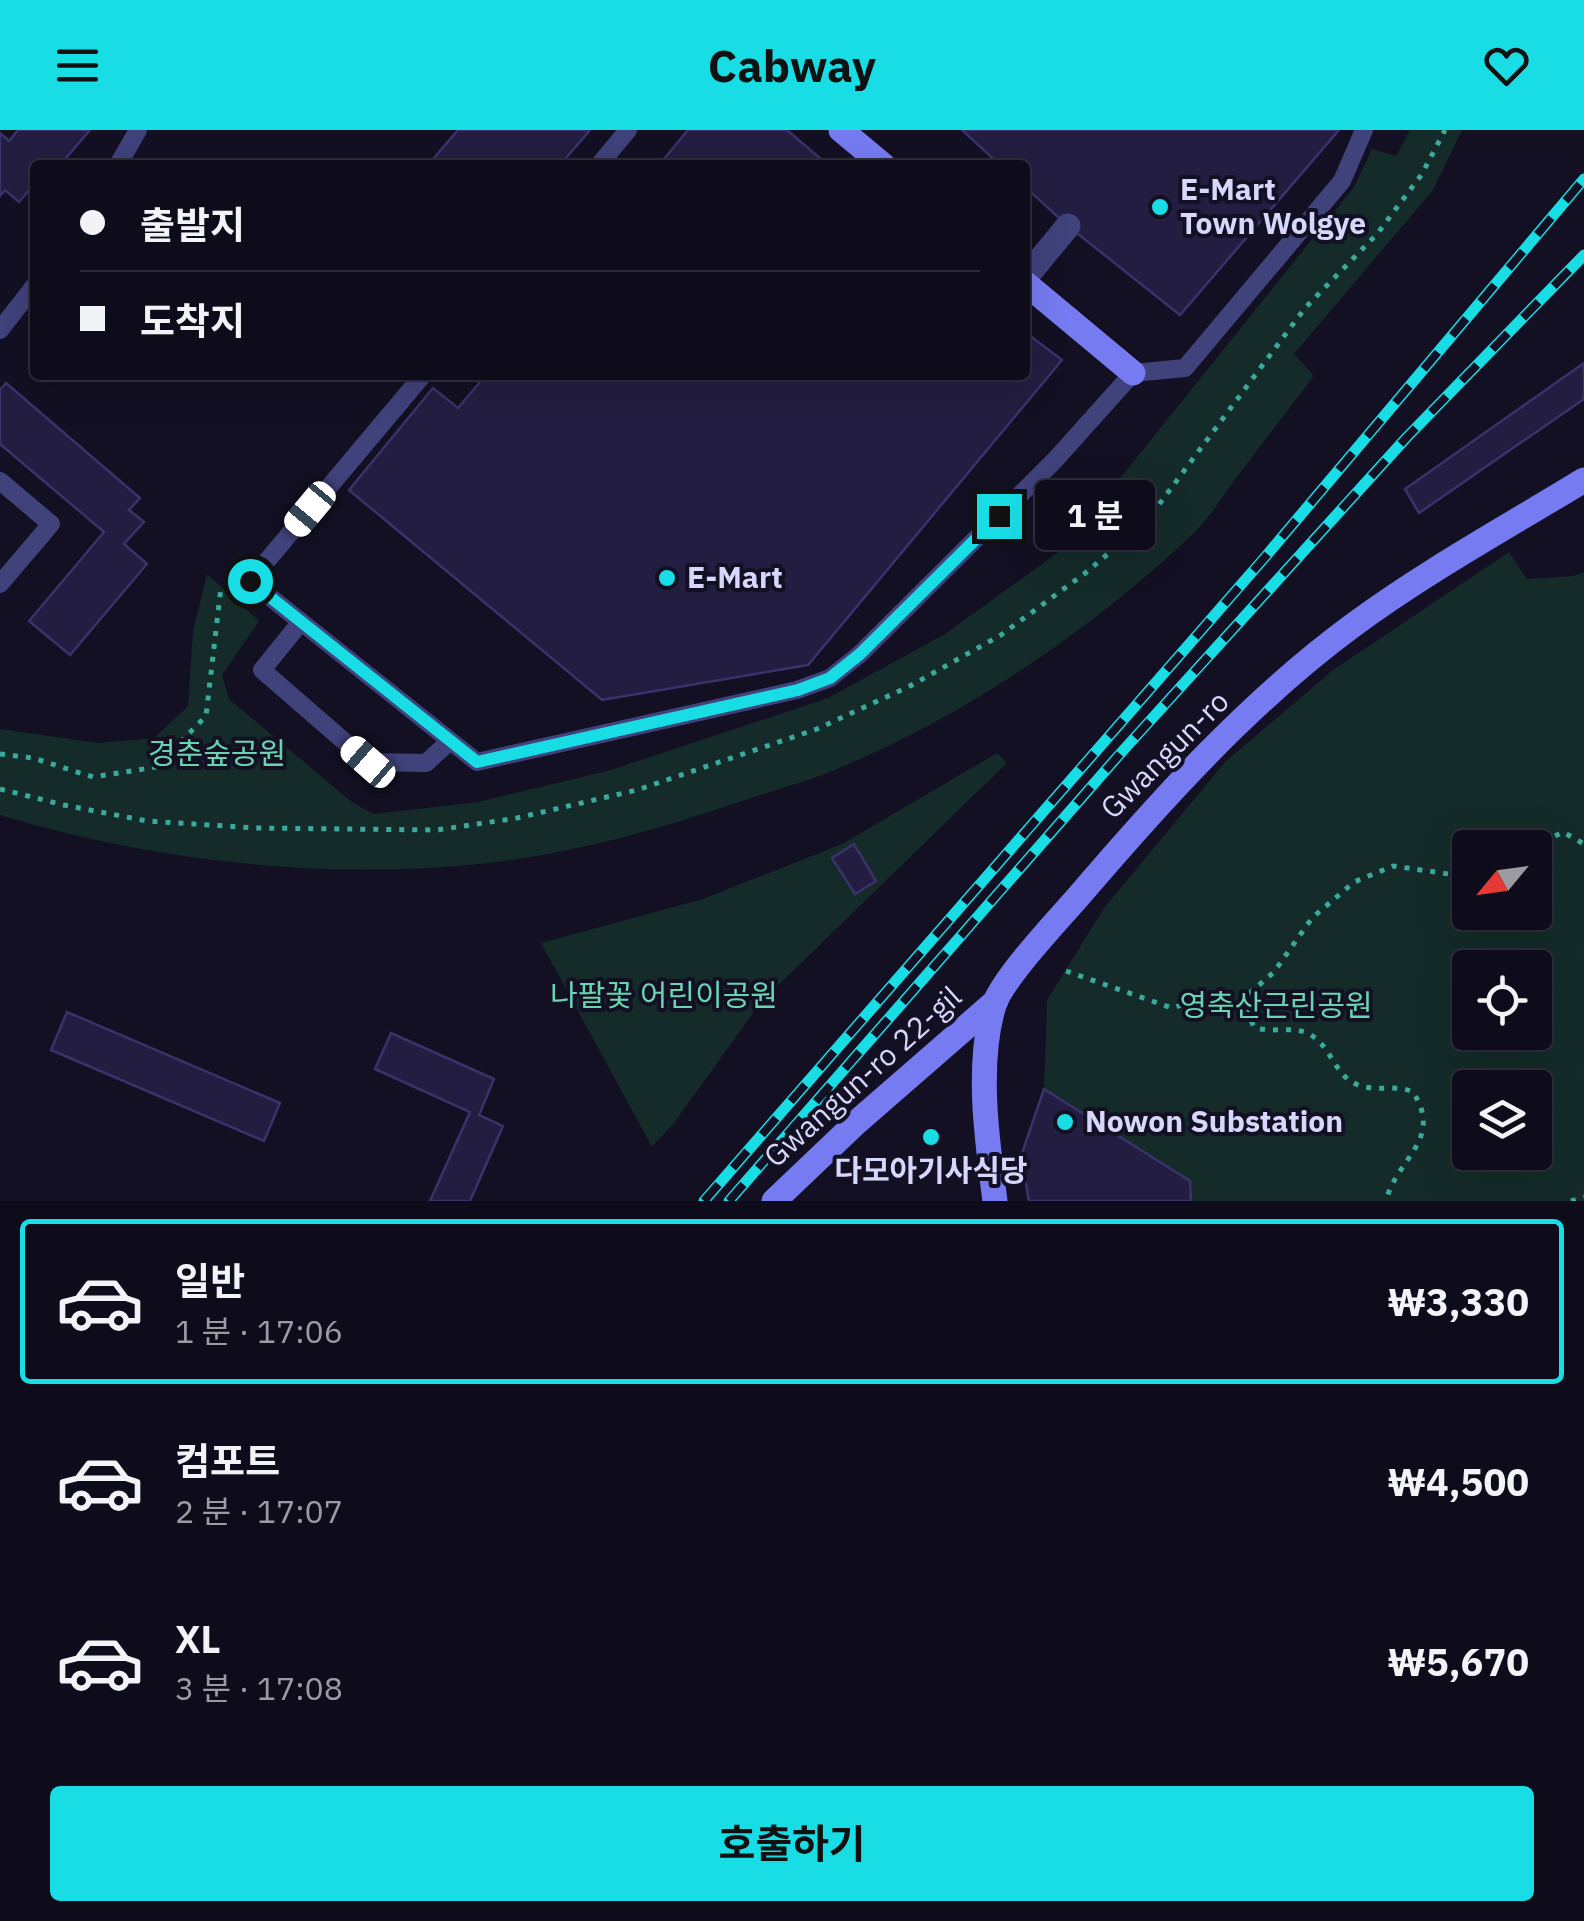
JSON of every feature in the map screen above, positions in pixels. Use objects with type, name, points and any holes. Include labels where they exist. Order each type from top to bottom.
[{"type":"street","points":[[840,130],[877,160]]},
{"type":"street","points":[[1030,275],[1068,226]]},
{"type":"street","points":[[1030,285],[1133,373]]},
{"type":"street","name":"Gwangun-ro","points":[[995,1201],[983,1053],[996,1001],[1031,952],[1122,843],[1146,822],[1208,750],[1353,626],[1584,480]]},
{"type":"street","name":"Gwangun-ro 22-gil","points":[[774,1201],[857,1122],[996,1001]]},
{"type":"lane","points":[[121,160],[138,130]]},
{"type":"lane","points":[[603,160],[628,130]]},
{"type":"lane","points":[[419,380],[250,581],[300,623],[477,762],[798,690],[830,678],[860,654],[1055,460],[1133,373],[1185,368],[1342,181],[1364,130]]},
{"type":"lane","points":[[0,330],[30,291]]},
{"type":"lane","points":[[0,481],[51,524],[0,584]]},
{"type":"lane","points":[[300,623],[262,670],[368,762],[426,762],[450,741]]},
{"type":"path","points":[[0,788],[147,821],[256,828],[436,830],[517,818],[637,790],[816,730],[910,686],[1001,634],[1084,574],[1146,522],[1305,308],[1378,234],[1422,174],[1445,130]]},
{"type":"path","points":[[0,754],[34,758],[94,777],[156,767],[206,716],[221,587]]},
{"type":"path","points":[[1552,838],[1563,832],[1584,844]]},
{"type":"path","points":[[1066,971],[1172,1008],[1201,999],[1237,1004],[1274,972],[1312,918],[1354,882],[1393,866],[1452,874]]},
{"type":"path","points":[[1246,996],[1246,1009],[1254,1027],[1310,1034],[1320,1042],[1338,1073],[1360,1086],[1406,1088],[1413,1092],[1425,1118],[1423,1132],[1409,1162],[1390,1183],[1386,1201]]},
{"type":"path","points":[[1570,1201],[1584,1197]]},
{"type":"green space","name":"경춘숲공원","points":[[1410,130],[1462,130],[1433,190],[1294,354],[1314,376],[1201,526],[1112,604],[1023,669],[880,750],[807,780],[642,832],[544,855],[479,864],[359,870],[237,863],[117,844],[0,815],[0,729],[98,743],[154,738],[188,706],[193,631],[207,574],[259,621],[222,675],[229,699],[353,803],[374,814],[478,802],[611,770],[828,698],[945,634],[1064,548],[1354,187],[1372,149],[1396,156]]},
{"type":"green space","name":"영축산근린공원","points":[[1509,552],[1527,579],[1584,572],[1584,1201],[1191,1201],[1153,1162],[1044,1089],[1047,1000],[1104,908],[1225,762],[1333,670]]},
{"type":"green space","name":"나팔꽃 어린이공원","points":[[997,753],[1007,763],[761,1002],[674,1123],[652,1147],[541,943],[703,899],[842,844]]},
{"type":"building","points":[[18,130],[90,130],[64,160],[30,160],[30,191],[19,202],[5,190],[0,196],[0,133],[9,141]]},
{"type":"building","points":[[458,130],[590,130],[564,160],[432,160]]},
{"type":"building","points":[[688,130],[787,130],[822,160],[663,160]]},
{"type":"building","name":"E-Mart Town Wolgye","points":[[962,130],[1339,130],[1180,315],[1030,192],[1030,160],[995,160]]},
{"type":"building","name":"E-Mart","points":[[1030,336],[1062,360],[808,665],[602,700],[349,490],[433,388],[458,408],[482,380],[1030,380]]},
{"type":"building","points":[[1584,363],[1584,399],[1419,513],[1405,489]]},
{"type":"building","points":[[6,383],[140,498],[129,510],[144,522],[124,544],[147,564],[70,655],[29,621],[104,532],[0,444],[0,390]]},
{"type":"building","points":[[854,844],[876,881],[855,894],[832,858]]},
{"type":"building","points":[[67,1012],[280,1103],[264,1141],[51,1050]]},
{"type":"building","points":[[391,1033],[494,1079],[479,1115],[503,1126],[470,1201],[430,1201],[470,1112],[375,1069]]},
{"type":"building","name":"Nowon Substation","points":[[1044,1089],[1190,1181],[1191,1201],[1029,1201],[1021,1156]]},
{"type":"railway","points":[[704,1201],[1266,556],[1584,179]]},
{"type":"railway","points":[[729,1201],[1119,755],[1407,437],[1584,255]]},
{"type":"place","name":"E-Mart Town Wolgye","points":[[1160,207]]},
{"type":"place","name":"E-Mart","points":[[667,578]]},
{"type":"place","name":"Nowon Substation","points":[[1065,1122]]},
{"type":"place","name":"다모아기사식당","points":[[931,1137]]},
{"type":"route","points":[[250,581],[477,762],[798,690],[830,678],[860,654],[999,516]]}]
